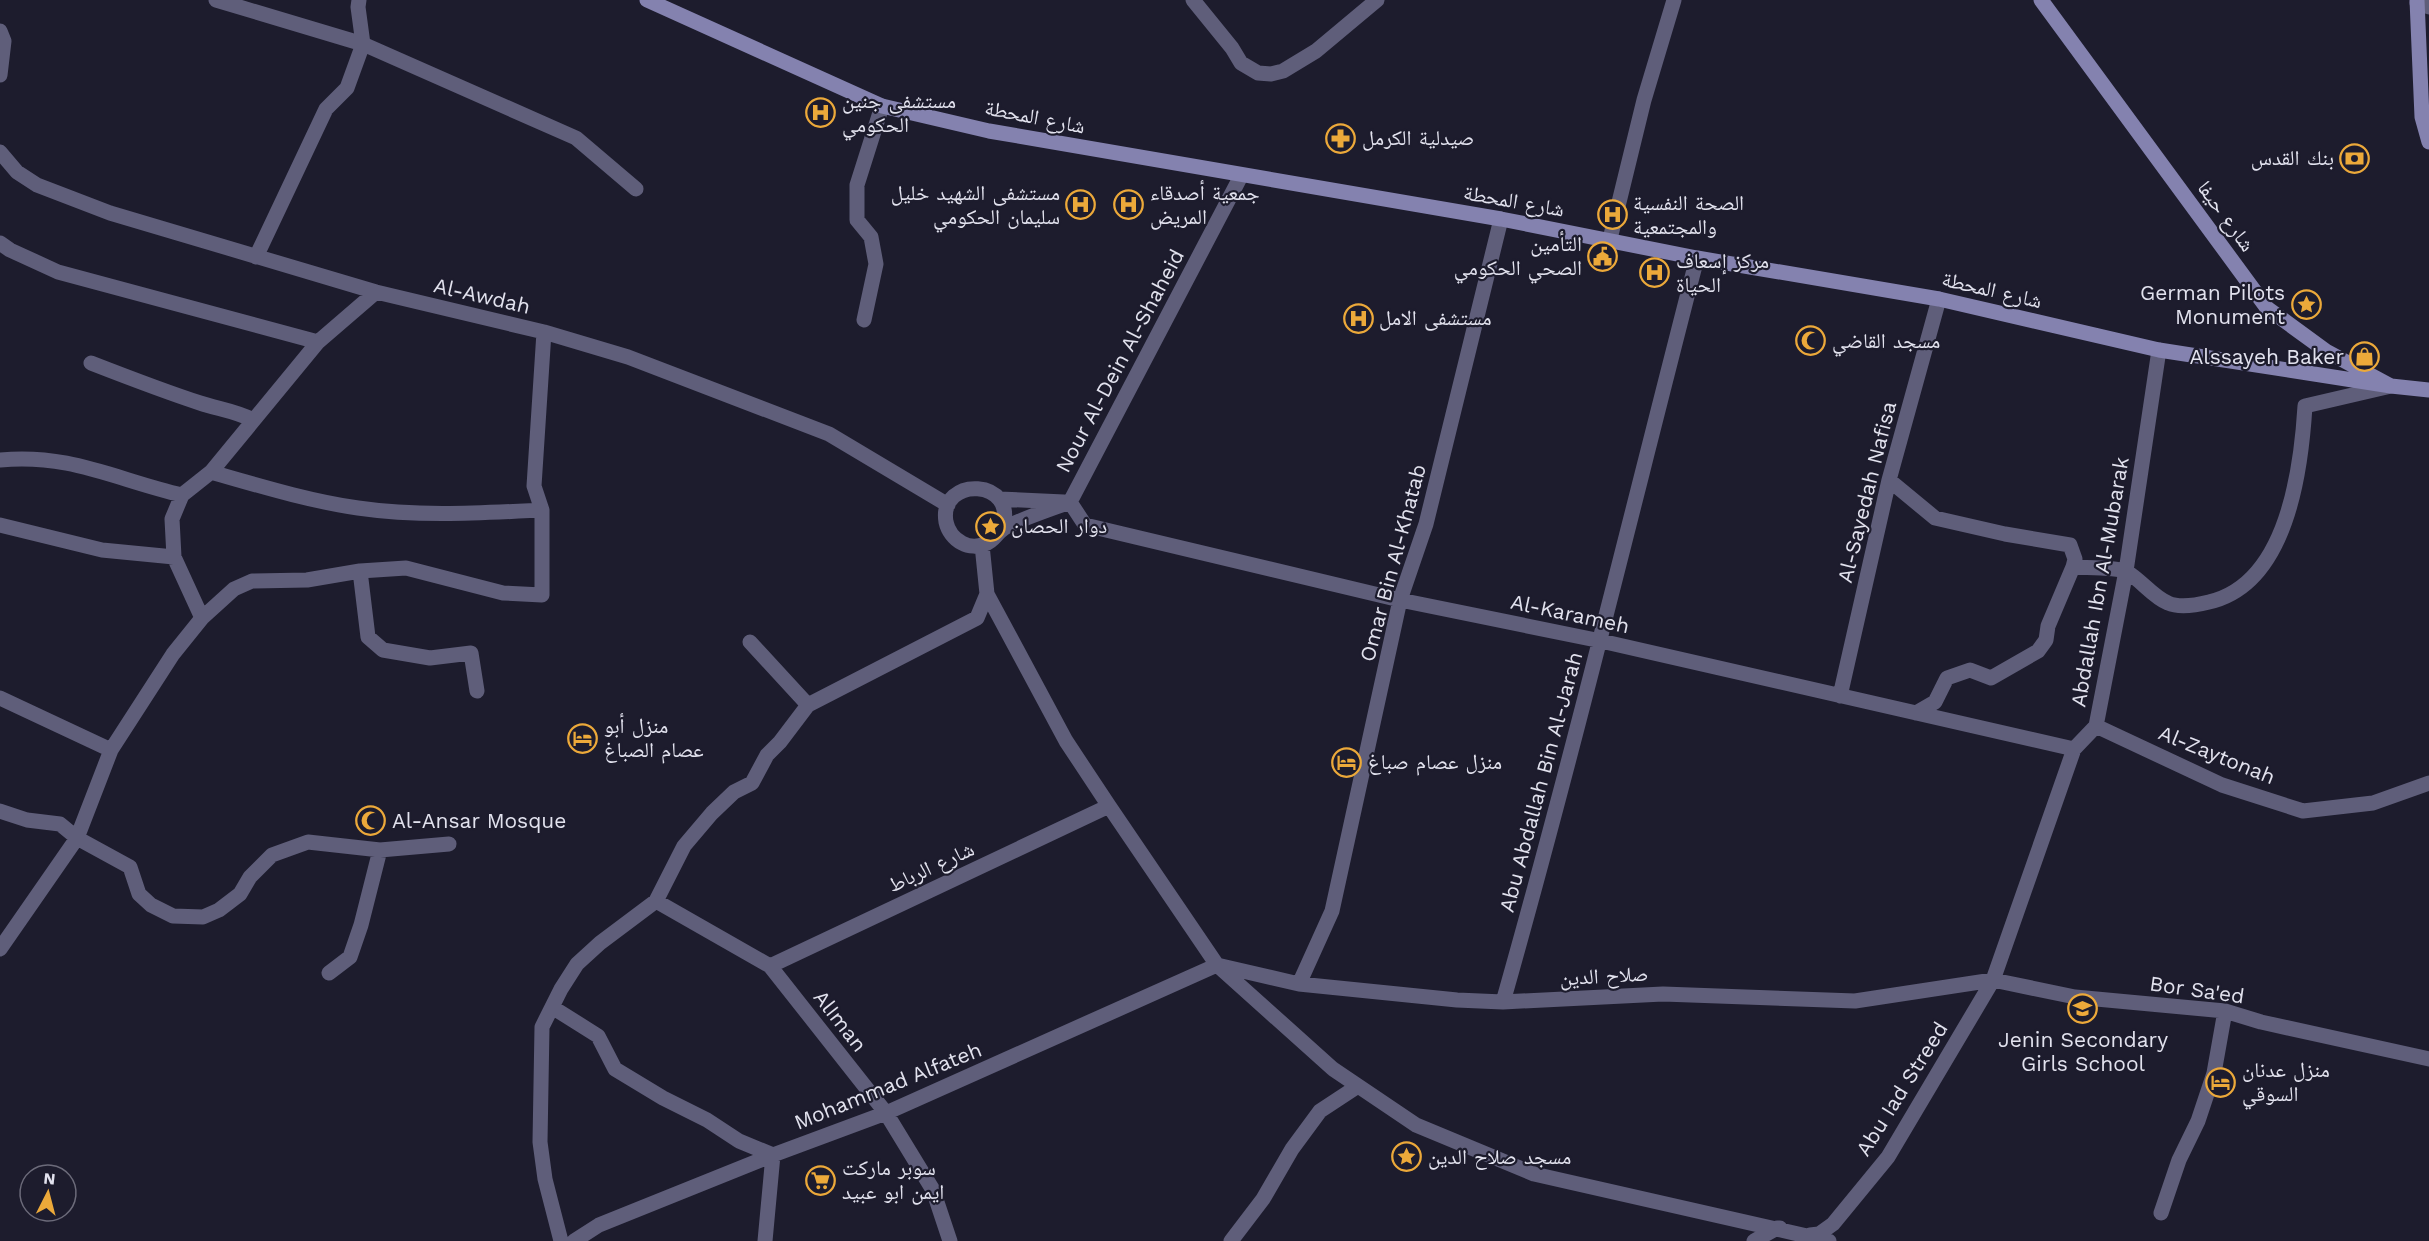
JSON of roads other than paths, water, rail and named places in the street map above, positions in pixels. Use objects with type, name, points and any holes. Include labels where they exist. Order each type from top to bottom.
[{"type":"main road","name":"شارع المحطة","points":[[646,0],[882,106],[989,131],[1501,219],[1697,258],[1939,299],[2159,350],[2391,386]]},
{"type":"main road","name":"شارع حيفا","points":[[2041,0],[2267,308],[2326,351],[2391,386],[2429,390]]},
{"type":"main road","points":[[2421,4],[2422,117],[2429,142]]},
{"type":"street","points":[[216,0],[363,44],[576,138],[636,189]]},
{"type":"street","points":[[256,257],[326,109],[346,88],[363,44],[359,0]]},
{"type":"street","points":[[1193,0],[1232,48],[1241,63],[1258,73],[1271,74],[1283,71],[1316,51],[1377,0]]},
{"type":"street","points":[[1610,239],[1644,100],[1674,0]]},
{"type":"street","points":[[0,32],[4,41],[0,75]]},
{"type":"street","points":[[864,320],[876,264],[870,237],[857,220],[857,185],[882,106]]},
{"type":"street","name":"Al-Awdah","points":[[0,152],[17,172],[37,185],[110,213],[376,292],[544,332],[628,357],[829,434],[948,505]]},
{"type":"street","name":"Nour Al-Dein Al-Shaheid","points":[[999,499],[1070,502],[1241,176]]},
{"type":"street","name":"Omar Bin Al-Khatab","points":[[1299,984],[1332,911],[1400,600],[1426,524],[1501,219]]},
{"type":"street","points":[[0,243],[58,272],[318,342]]},
{"type":"street","name":"Abu Abdallah Bin Al-Jarah","points":[[1503,1002],[1601,641],[1638,484],[1697,258]]},
{"type":"street","points":[[202,618],[174,557],[172,519],[182,495],[212,472],[318,342],[376,292]]},
{"type":"street","name":"Al-Sayedah Nafisa","points":[[1840,696],[1889,480],[1939,299]]},
{"type":"street","points":[[0,949],[77,838],[111,750],[173,654],[202,618],[234,590],[252,581],[307,580],[360,571],[406,568],[503,593],[542,595],[542,510],[534,486],[544,332]]},
{"type":"street","name":"Abdallah Ibn Al-Mubarak","points":[[1993,980],[2073,749],[2096,726],[2126,571],[2159,350]]},
{"type":"street","points":[[91,363],[143,384],[202,404],[242,414],[253,420]]},
{"type":"street","points":[[2073,567],[2126,571],[2169,603],[2200,604],[2216,601],[2243,586],[2265,564],[2282,527],[2298,467],[2304,406],[2391,386]]},
{"type":"street","points":[[0,460],[26,458],[82,465],[182,495]]},
{"type":"street","points":[[212,472],[275,490],[359,508],[459,515],[542,510]]},
{"type":"street","points":[[1889,480],[1935,518],[2005,534],[2070,544],[2075,559],[2048,626],[2046,640],[2038,651],[1991,678],[1970,670],[1947,678],[1935,702],[1916,713]]},
{"type":"street","points":[[972,488],[982,488],[992,492],[999,499],[1005,514],[1002,529],[997,537],[982,545],[964,544],[950,532],[946,524],[948,505],[953,497],[972,488]]},
{"type":"street","points":[[1002,529],[1070,502]]},
{"type":"street","name":"Al-Karameh","points":[[1070,502],[1085,525],[1400,600],[1601,641],[2073,749]]},
{"type":"street","points":[[0,525],[102,550],[174,557]]},
{"type":"street","points":[[982,545],[987,594],[1066,741],[1109,806],[1217,965],[1333,1069],[1416,1125],[1534,1174],[1829,1241]]},
{"type":"street","points":[[360,571],[368,637],[383,651],[406,655],[430,658],[471,653],[477,691]]},
{"type":"street","points":[[561,1241],[545,1179],[540,1142],[542,1027],[577,964],[633,916],[656,902],[684,846],[712,813],[734,792],[752,783],[767,755],[780,742],[808,705],[977,618],[987,594]]},
{"type":"street","points":[[750,642],[808,705]]},
{"type":"street","points":[[0,698],[111,750]]},
{"type":"street","name":"Al-Zaytonah","points":[[2096,726],[2222,785],[2303,811],[2373,803],[2429,783]]},
{"type":"street","name":"شارع الرباط","points":[[770,966],[1109,806]]},
{"type":"street","points":[[0,811],[27,820],[60,824],[77,838],[130,867],[139,894],[151,905],[173,916],[203,917],[219,910],[240,894],[250,877],[272,855],[308,842],[380,850],[449,844]]},
{"type":"street","points":[[329,973],[350,957],[361,926],[380,850]]},
{"type":"street","name":"AlIman","points":[[656,902],[770,966],[886,1113],[933,1190],[950,1241]]},
{"type":"street","name":"صلاح الدين","points":[[1217,965],[1299,984],[1457,1000],[1503,1002],[1663,994],[1855,1001],[1993,980]]},
{"type":"street","name":"Mohammad Alfateh","points":[[574,1241],[599,1225],[773,1155],[886,1113],[1217,965]]},
{"type":"street","name":"Bor Sa'ed","points":[[1993,980],[2074,997],[2225,1011],[2261,1022],[2429,1059]]},
{"type":"street","name":"Abu Iad Streed","points":[[1777,1228],[1813,1236],[1833,1224],[1888,1157],[1993,980]]},
{"type":"street","points":[[552,1007],[598,1036],[615,1069],[663,1098],[707,1120],[739,1141],[773,1155],[765,1241]]},
{"type":"street","points":[[2161,1213],[2179,1160],[2198,1121],[2214,1073],[2225,1011]]},
{"type":"street","points":[[1231,1241],[1263,1199],[1293,1149],[1320,1111],[1358,1086]]},
{"type":"street","points":[[1754,1241],[1777,1228]]},
{"type":"place","name":"مستشفى جنين الحكومي","points":[[821,113]]},
{"type":"place","name":"صيدلية الكرمل","points":[[1341,138]]},
{"type":"place","name":"بنك القدس","points":[[2355,158]]},
{"type":"place","name":"مستشفى الشهيد خليل سليمان الحكومي","points":[[1081,205]]},
{"type":"place","name":"جمعية أصدقاء المريض","points":[[1129,205]]},
{"type":"place","name":"الصحة النفسية والمجتمعية","points":[[1612,215]]},
{"type":"place","name":"التأمين الصحي الحكومي","points":[[1603,256]]},
{"type":"place","name":"مركز إسعاف الحياة","points":[[1655,273]]},
{"type":"place","name":"German Pilots Monument","points":[[2306,305]]},
{"type":"place","name":"مستشفى الامل","points":[[1358,318]]},
{"type":"place","name":"مسجد القاضي","points":[[1811,341]]},
{"type":"place","name":"Alssayeh Baker","points":[[2365,357]]},
{"type":"place","name":"دوار الحصان","points":[[990,526]]},
{"type":"place","name":"منزل أبو عصام الصباغ","points":[[583,738]]},
{"type":"place","name":"منزل عصام صباغ","points":[[1347,762]]},
{"type":"place","name":"Al-Ansar Mosque","points":[[371,821]]},
{"type":"place","name":"Jenin Secondary Girls School","points":[[2083,1009]]},
{"type":"place","name":"منزل عدنان السوقي","points":[[2221,1082]]},
{"type":"place","name":"مسجد صلاح الدين","points":[[1407,1157]]},
{"type":"place","name":"سوبر ماركت ايمن ابو عبيد","points":[[821,1180]]}]
